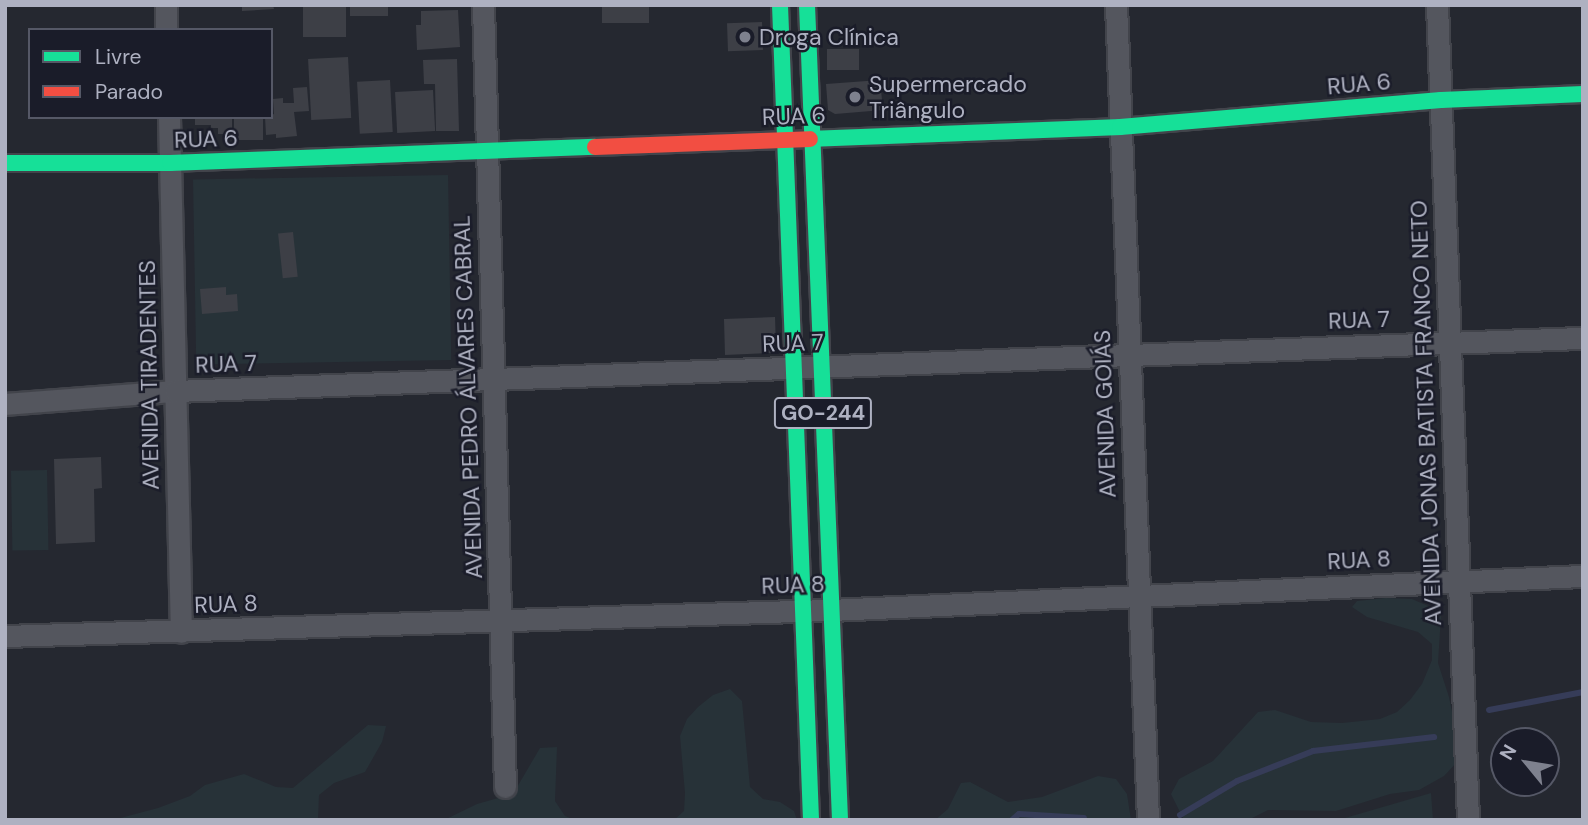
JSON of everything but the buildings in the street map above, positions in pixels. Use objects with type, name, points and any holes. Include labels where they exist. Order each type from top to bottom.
[{"type":"main road","name":"GO-244","points":[[779,5],[811,820]]},
{"type":"main road","name":"GO-244","points":[[807,5],[840,820]]},
{"type":"main road","name":"RUA 6","points":[[5,163],[170,163],[1120,127],[1441,100],[1583,94]]},
{"type":"street","points":[[166,5],[166,28]]},
{"type":"street","name":"AVENIDA PEDRO ÁLVARES CABRAL","points":[[483,5],[505,787]]},
{"type":"street","name":"AVENIDA GOIÁS","points":[[1116,5],[1148,820]]},
{"type":"street","name":"AVENIDA JONAS BATISTA FRANCO NETO","points":[[1437,5],[1468,820]]},
{"type":"street","name":"AVENIDA TIRADENTES","points":[[169,119],[181,632]]},
{"type":"street","name":"RUA 7","points":[[5,404],[175,391],[493,382],[1583,338]]},
{"type":"street","name":"RUA 8","points":[[5,636],[830,610],[1583,576]]},
{"type":"shaded area","points":[[448,175],[451,360],[196,364],[193,179]]},
{"type":"shaded area","points":[[47,470],[48,550],[12,551],[11,471]]},
{"type":"shaded area","points":[[1412,599],[1435,609],[1441,616],[1438,663],[1449,697],[1460,751],[1459,760],[1444,776],[1419,790],[1390,794],[1336,811],[1268,810],[1248,820],[1184,820],[1171,794],[1179,779],[1213,761],[1258,712],[1275,710],[1311,722],[1342,723],[1380,719],[1397,712],[1410,700],[1422,684],[1432,660],[1432,644],[1418,632],[1367,617],[1352,607],[1357,601]]},
{"type":"shaded area","points":[[730,689],[742,701],[750,787],[763,799],[780,802],[794,811],[797,820],[674,820],[684,811],[680,736],[687,719],[713,695]]},
{"type":"shaded area","points":[[368,725],[386,726],[382,742],[365,772],[334,783],[319,795],[318,820],[113,820],[158,808],[190,796],[205,785],[244,774],[276,787],[293,788]]},
{"type":"shaded area","points":[[557,747],[555,801],[565,816],[575,820],[444,820],[477,804],[513,794],[540,748]]},
{"type":"shaded area","points":[[1098,776],[1116,779],[1127,794],[1131,820],[935,820],[948,809],[961,783],[970,782],[1008,802],[1042,797]]},
{"type":"shaded area","points":[[1431,793],[1433,820],[1338,820]]},
{"type":"waterway","points":[[1489,710],[1583,692]]},
{"type":"waterway","points":[[1180,815],[1237,781],[1313,751],[1434,737]]},
{"type":"waterway","points":[[1012,820],[1019,814],[1084,818]]},
{"type":"traffic: fast","points":[[780,5],[811,820]]},
{"type":"traffic: fast","points":[[807,5],[840,820]]},
{"type":"traffic: fast","points":[[810,139],[1120,127],[1441,100],[1583,94]]},
{"type":"traffic: fast","points":[[5,163],[170,163],[595,147]]},
{"type":"traffic: jam","points":[[595,147],[810,139]]},
{"type":"place","name":"Droga Clínica","points":[[745,37]]},
{"type":"place","name":"Supermercado Triângulo","points":[[855,97]]}]
